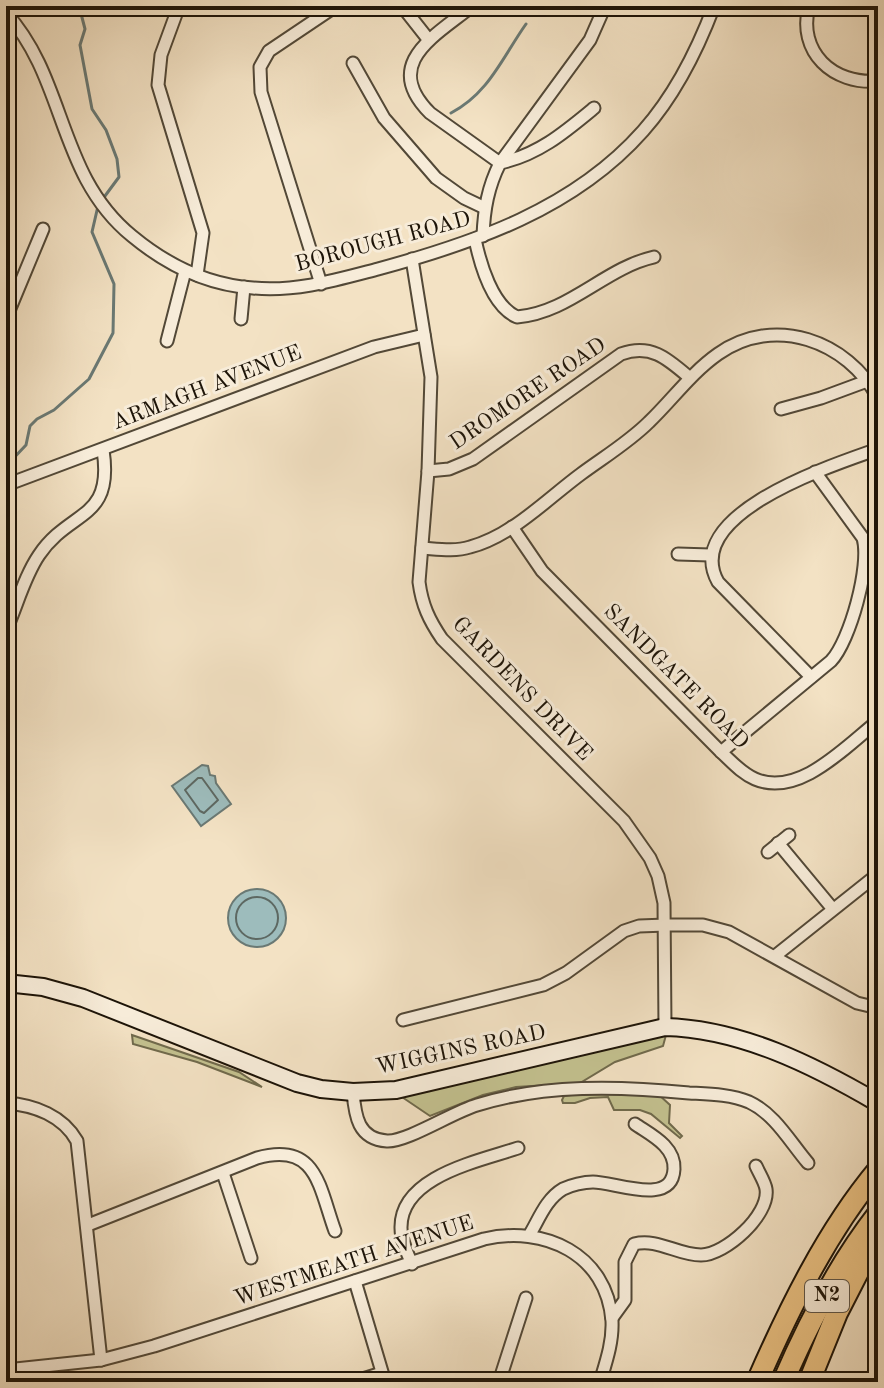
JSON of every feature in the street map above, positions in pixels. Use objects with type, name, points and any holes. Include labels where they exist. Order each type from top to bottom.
[{"type":"highway","name":"N2","points":[[757,1382],[809,1274],[863,1188],[878,1170]]},
{"type":"highway","name":"N2","points":[[783,1382],[860,1237],[878,1214]]},
{"type":"highway","points":[[809,1382],[837,1313],[878,1233]]},
{"type":"highway","points":[[743,1382],[777,1315],[809,1274]]},
{"type":"street","points":[[167,341],[203,233],[158,85],[161,55],[179,6]]},
{"type":"street","points":[[321,284],[261,92],[260,67],[269,51],[336,6]]},
{"type":"street","points":[[402,6],[428,39]]},
{"type":"street","points":[[472,6],[428,39],[416,54],[411,85],[420,103],[500,163]]},
{"type":"street","points":[[605,6],[590,40],[492,177],[479,238],[480,262],[492,290],[510,313],[517,317],[581,295],[625,266],[654,257]]},
{"type":"street","name":"BOROUGH ROAD","points":[[6,13],[23,32],[39,60],[70,147],[88,184],[132,236],[191,273],[244,287],[273,290],[321,284],[479,238],[521,221],[571,192],[642,132],[673,92],[698,47],[714,6]]},
{"type":"street","points":[[809,6],[805,23],[811,47],[831,72],[860,82],[878,81]]},
{"type":"street","points":[[353,63],[384,118],[436,178],[464,198],[485,208]]},
{"type":"street","points":[[500,163],[530,154],[551,142],[594,108]]},
{"type":"street","points":[[6,318],[43,229]]},
{"type":"street","name":"GARDENS DRIVE","points":[[412,259],[431,377],[428,471],[419,582],[427,616],[442,639],[639,839],[658,876],[666,925],[665,1027]]},
{"type":"street","points":[[241,319],[244,287]]},
{"type":"street","name":"ARMAGH AVENUE","points":[[6,485],[374,347],[424,335]]},
{"type":"street","points":[[422,548],[452,550],[471,547],[512,527],[641,430],[718,353],[742,342],[758,337],[788,335],[835,350],[857,368],[878,398]]},
{"type":"street","name":"DROMORE ROAD","points":[[428,471],[449,469],[473,459],[631,350],[658,353],[690,378]]},
{"type":"street","points":[[781,409],[867,381]]},
{"type":"street","points":[[811,677],[718,582],[710,555],[719,535],[730,524],[785,484],[878,449]]},
{"type":"street","points":[[6,630],[41,552],[99,499],[105,479],[103,450]]},
{"type":"street","points":[[721,752],[831,661],[843,645],[862,584],[866,558],[863,538],[815,472]]},
{"type":"street","name":"SANDGATE ROAD","points":[[512,527],[542,571],[721,752],[756,780],[783,783],[809,775],[878,721]]},
{"type":"street","points":[[678,554],[710,555]]},
{"type":"street","points":[[768,852],[789,835]]},
{"type":"street","points":[[778,843],[832,908]]},
{"type":"street","points":[[775,956],[878,874]]},
{"type":"street","points":[[403,1020],[543,985],[566,973],[624,931],[639,926],[666,925],[717,927],[857,1003],[878,1008]]},
{"type":"street","name":"WIGGINS ROAD","points":[[6,983],[66,993],[297,1083],[321,1089],[353,1092],[396,1090],[665,1027],[709,1031],[771,1051],[844,1083],[878,1103]]},
{"type":"street","points":[[353,1092],[360,1128],[375,1138],[393,1141],[448,1115],[501,1097],[558,1090],[632,1088],[722,1096],[750,1103],[761,1110],[783,1131],[808,1163]]},
{"type":"street","points":[[6,1103],[44,1112],[62,1121],[77,1141],[101,1360]]},
{"type":"street","points":[[530,1234],[549,1201],[562,1190],[592,1182],[650,1191],[662,1188],[670,1181],[674,1170],[672,1158],[663,1143],[635,1124]]},
{"type":"street","points":[[412,1264],[400,1229],[408,1200],[420,1188],[451,1170],[518,1148]]},
{"type":"street","points":[[88,1225],[271,1154],[282,1153],[298,1157],[313,1172],[335,1231]]},
{"type":"street","points":[[612,1318],[625,1300],[625,1262],[634,1244],[656,1243],[691,1254],[711,1254],[723,1248],[758,1217],[764,1205],[766,1187],[756,1166]]},
{"type":"street","points":[[223,1173],[251,1258]]},
{"type":"street","name":"WESTMEATH AVENUE","points":[[6,1370],[101,1360],[207,1331],[484,1239],[505,1234],[530,1234],[563,1246],[585,1262],[599,1279],[612,1318],[610,1346],[600,1382]]},
{"type":"street","points":[[353,1382],[384,1377],[355,1281]]},
{"type":"street","points":[[499,1382],[526,1298]]},
{"type":"shaded area","points":[[132,1035],[239,1072],[262,1087],[197,1062],[133,1044]]},
{"type":"shaded area","points":[[666,1035],[663,1046],[615,1062],[580,1083],[516,1087],[483,1095],[430,1116],[399,1095],[605,1046]]},
{"type":"shaded area","points":[[634,1092],[648,1096],[658,1094],[670,1105],[669,1123],[682,1136],[680,1138],[651,1114],[640,1110],[614,1110],[608,1097],[575,1103],[563,1103],[562,1100],[564,1096],[571,1095]]},
{"type":"water","points":[[202,765],[208,766],[210,775],[215,776],[216,783],[231,804],[201,826],[172,786]]},
{"type":"water","points":[[257,889],[278,897],[286,918],[278,939],[257,947],[236,939],[228,918],[236,897]]},
{"type":"waterway","points":[[79,6],[85,29],[80,45],[92,109],[106,130],[117,159],[119,177],[102,200]]},
{"type":"waterway","points":[[525,11],[526,6]]},
{"type":"waterway","points":[[451,113],[485,85],[526,24]]},
{"type":"waterway","points":[[9,463],[26,445],[30,426],[54,410],[89,379],[113,333],[114,284],[92,232],[98,206]]},
{"type":"waterway","points":[[863,1382],[878,1362]]}]
